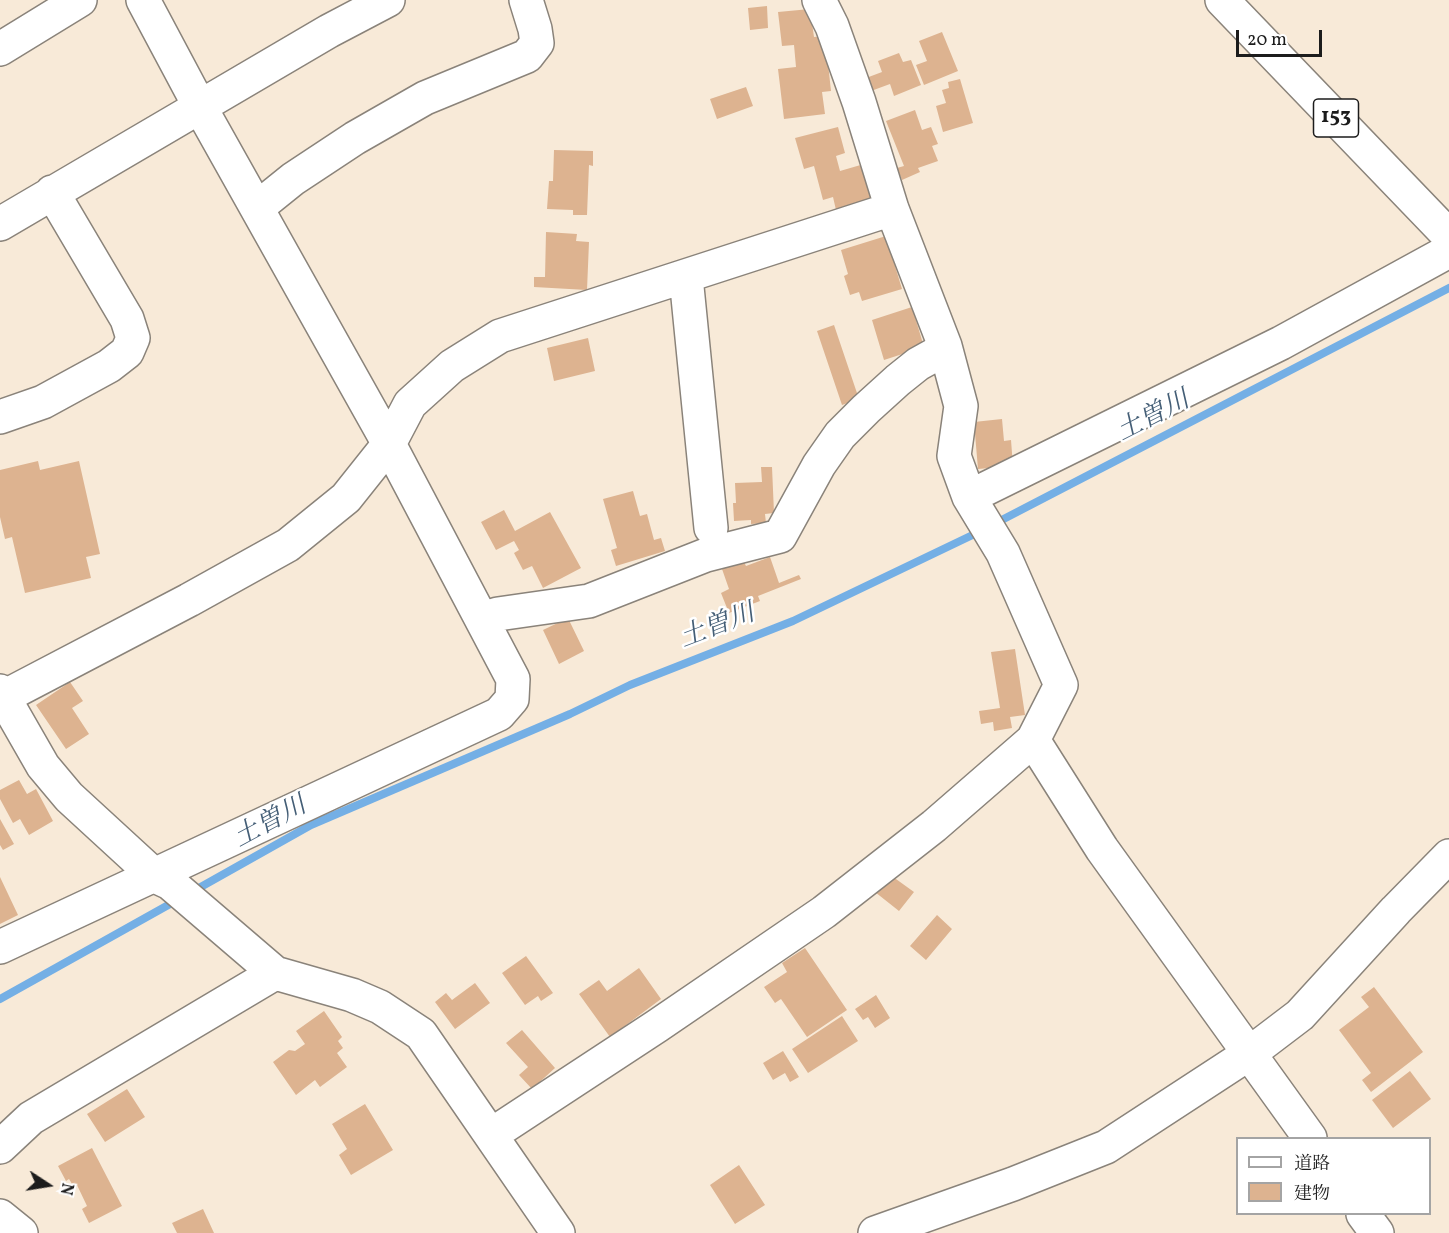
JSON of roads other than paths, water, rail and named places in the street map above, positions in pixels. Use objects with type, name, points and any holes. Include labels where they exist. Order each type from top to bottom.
[{"type":"main road","points":[[0,49],[80,0]]},
{"type":"main road","points":[[0,946],[162,880],[499,714],[512,699],[513,679],[482,619],[389,444],[200,107],[143,0]]},
{"type":"main road","points":[[0,224],[329,31],[387,0]]},
{"type":"main road","points":[[257,207],[292,179],[355,138],[425,98],[527,56],[537,44],[526,0]]},
{"type":"main road","points":[[491,1135],[824,912],[934,826],[1033,740],[1061,685],[1003,553],[972,501],[954,456],[961,406],[945,346],[892,209],[859,102],[832,26],[819,0]]},
{"type":"main road","name":"153","points":[[1222,0],[1449,236]]},
{"type":"main road","points":[[0,417],[43,402],[109,366],[127,352],[133,338],[127,319],[52,192]]},
{"type":"main road","points":[[558,1233],[421,1034],[380,1007],[352,995],[275,973],[162,880],[69,797],[43,766],[1,695],[189,600],[288,544],[346,498],[389,444],[410,404],[452,366],[500,336],[892,209]]},
{"type":"main road","points":[[972,501],[1281,343],[1449,251]]},
{"type":"main road","points":[[686,277],[711,528]]},
{"type":"main road","points":[[482,619],[498,614],[589,601],[706,555],[780,536],[819,465],[840,435],[898,380],[945,346]]},
{"type":"main road","points":[[1033,740],[1102,849],[1309,1137]]},
{"type":"main road","points":[[875,1233],[1013,1184],[1106,1147],[1250,1053],[1300,1015],[1449,856]]},
{"type":"main road","points":[[0,1147],[31,1118],[275,973]]},
{"type":"main road","points":[[1364,1215],[1377,1233]]},
{"type":"main road","points":[[0,1216],[21,1233]]},
{"type":"waterway","name":"土曽川","points":[[994,524],[1449,288]]},
{"type":"waterway","name":"土曽川","points":[[190,893],[311,825],[570,714],[630,685],[793,621],[983,530]]},
{"type":"waterway","name":"土曽川","points":[[0,999],[179,899]]}]
